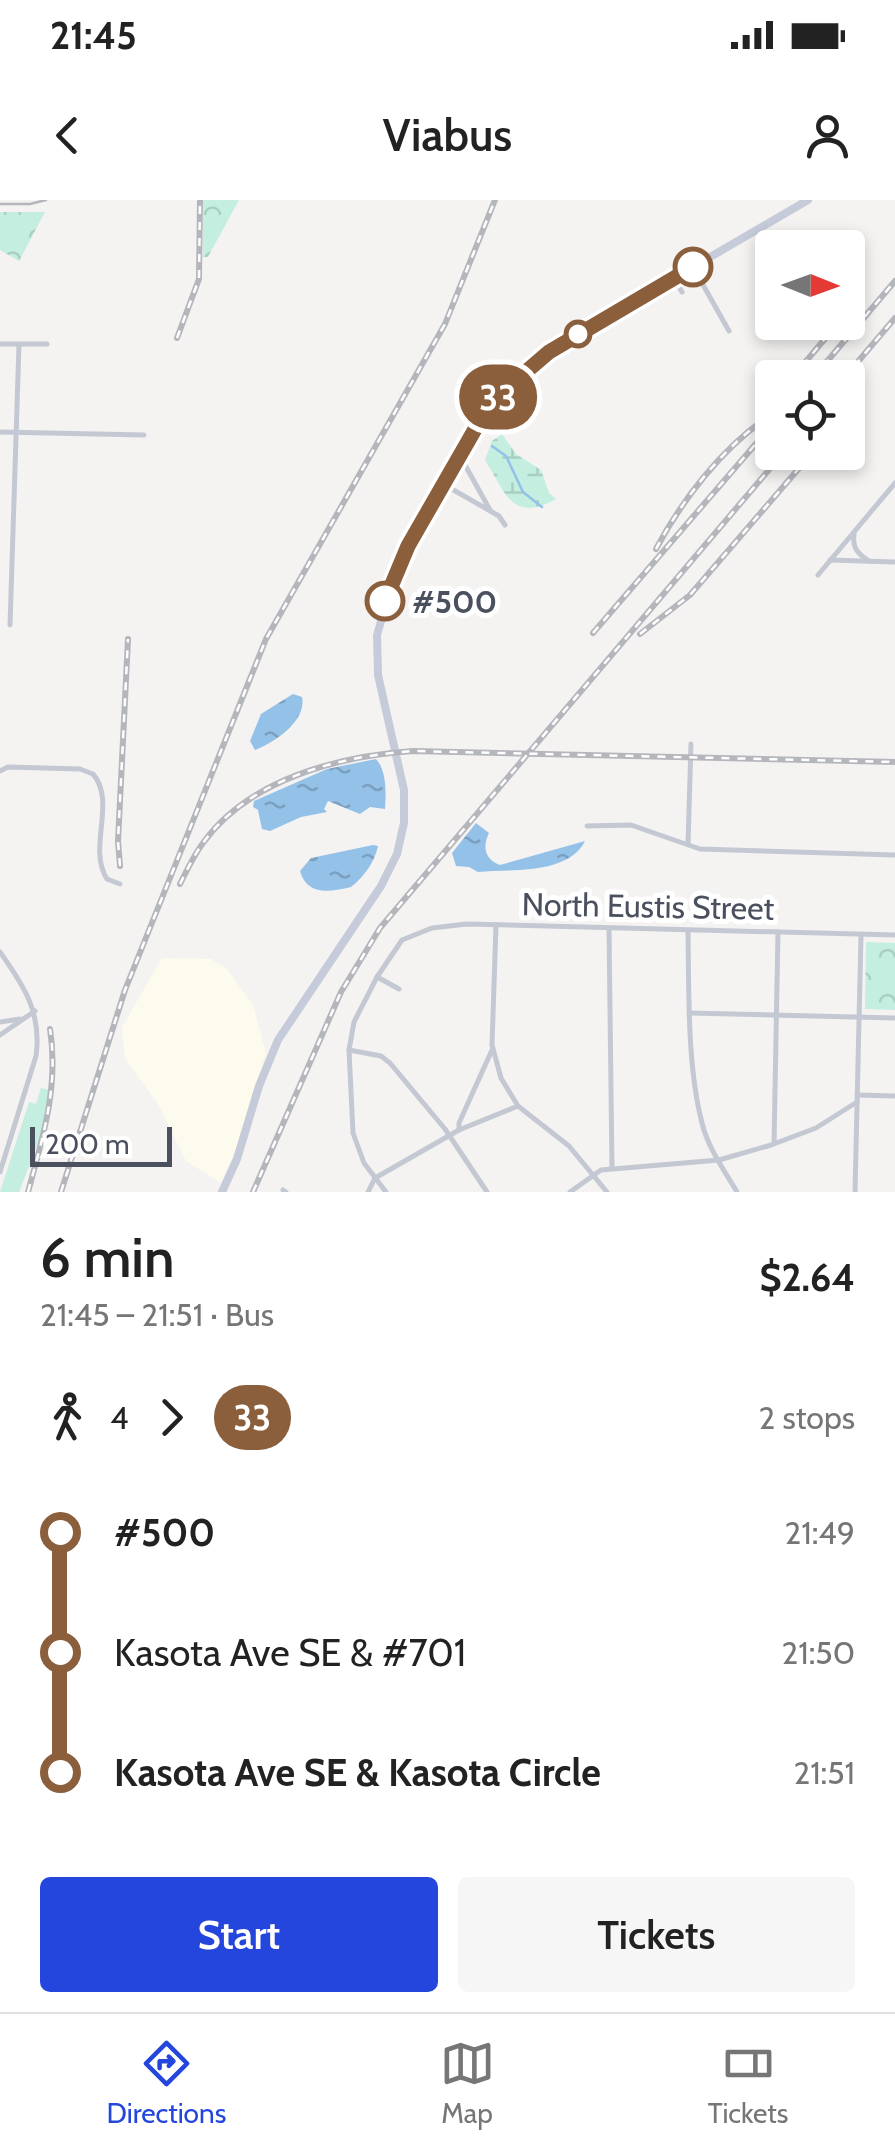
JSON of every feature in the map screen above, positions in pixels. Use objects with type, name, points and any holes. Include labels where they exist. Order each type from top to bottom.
[{"type":"street","points":[[222,1192],[238,1159],[259,1086],[278,1040],[364,913],[392,866],[400,842],[405,806],[402,773],[378,675],[378,632],[397,566],[443,484],[500,394],[528,368],[560,345],[808,200]]},
{"type":"street","points":[[693,267],[730,331]]},
{"type":"street","points":[[674,278],[682,292]]},
{"type":"street","points":[[0,344],[48,344]]},
{"type":"street","points":[[10,626],[19,344]]},
{"type":"street","points":[[0,432],[144,435]]},
{"type":"street","points":[[460,456],[490,511]]},
{"type":"street","points":[[818,575],[895,483]]},
{"type":"street","points":[[443,484],[490,511],[505,525]]},
{"type":"street","points":[[854,532],[858,554],[870,561]]},
{"type":"street","points":[[830,560],[895,562]]},
{"type":"street","points":[[688,844],[690,744]]},
{"type":"street","points":[[0,770],[80,770],[93,774],[102,794],[100,865],[107,879],[120,884]]},
{"type":"street","points":[[587,826],[630,825],[706,850],[895,854]]},
{"type":"street","points":[[496,925],[493,1049],[501,1078],[518,1106],[569,1146],[607,1192]]},
{"type":"street","name":"North Eustis Street","points":[[377,977],[402,940],[443,926],[895,934]]},
{"type":"street","points":[[609,929],[612,1168]]},
{"type":"street","points":[[688,930],[689,1013],[702,1122],[737,1192]]},
{"type":"street","points":[[774,1144],[778,932]]},
{"type":"street","points":[[855,1192],[861,934]]},
{"type":"street","points":[[0,952],[30,995],[35,1011],[36,1056],[0,1172]]},
{"type":"street","points":[[386,1192],[360,1154],[353,1133],[349,1050],[354,1022],[377,977],[399,989]]},
{"type":"street","points":[[0,1035],[35,1011]]},
{"type":"street","points":[[689,1013],[895,1018]]},
{"type":"street","points":[[0,1022],[23,1018]]},
{"type":"street","points":[[459,1130],[493,1049]]},
{"type":"street","points":[[349,1050],[386,1058],[449,1135],[487,1192]]},
{"type":"street","points":[[570,1192],[593,1174],[612,1168],[719,1160],[774,1144],[812,1130],[857,1098],[895,1096]]},
{"type":"street","points":[[368,1192],[375,1178],[449,1135],[518,1106]]},
{"type":"street","points":[[0,1146],[8,1151]]},
{"type":"shaded area","points":[[162,958],[211,959],[227,969],[253,1005],[266,1053],[221,1183],[186,1161],[158,1104],[125,1059],[122,1027]]},
{"type":"green space","points":[[203,200],[239,200],[208,257],[203,257]]},
{"type":"green space","points":[[0,212],[45,212],[19,261],[0,250]]},
{"type":"green space","points":[[502,434],[516,454],[541,470],[549,493],[556,499],[529,508],[519,506],[504,493],[485,460],[492,441]]},
{"type":"green space","points":[[866,942],[895,943],[895,1010],[865,1009]]},
{"type":"green space","points":[[41,1088],[50,1090],[41,1135],[19,1192],[0,1192],[29,1102],[36,1104]]},
{"type":"water","points":[[293,694],[302,697],[295,722],[255,750],[250,741],[261,714]]},
{"type":"water","points":[[376,759],[384,776],[385,809],[370,807],[360,814],[328,801],[324,809],[327,812],[301,817],[270,831],[262,829],[254,801],[327,769]]},
{"type":"water","points":[[476,823],[489,833],[486,852],[500,865],[585,841],[566,860],[552,865],[478,872],[456,866],[452,853]]},
{"type":"water","points":[[378,846],[372,863],[351,887],[320,890],[303,879],[300,871],[311,858]]},
{"type":"waterway","points":[[492,446],[506,456],[523,492],[542,507]]},
{"type":"tram line","points":[[0,204],[46,200]]},
{"type":"railway","points":[[177,338],[199,279],[200,200]]},
{"type":"railway","points":[[61,1192],[125,990],[266,639],[445,324],[495,200]]},
{"type":"railway","points":[[828,360],[895,281]]},
{"type":"railway","points":[[859,360],[895,318]]},
{"type":"railway","points":[[807,360],[824,340]]},
{"type":"railway","points":[[656,549],[704,476],[755,427]]},
{"type":"railway","points":[[593,633],[755,445]]},
{"type":"railway","points":[[253,1192],[341,992],[380,928],[769,470]]},
{"type":"railway","points":[[640,634],[690,595],[798,470]]},
{"type":"railway","points":[[120,866],[128,639]]},
{"type":"railway","points":[[180,884],[203,843],[245,802],[298,775],[355,758],[413,751],[895,762]]},
{"type":"railway","points":[[28,1192],[51,1091],[50,1029]]},
{"type":"bus line","name":"33","points":[[385,601],[408,546],[478,424],[500,394],[549,352],[693,267]]},
{"type":"place","name":"#500","points":[[385,601]]}]
